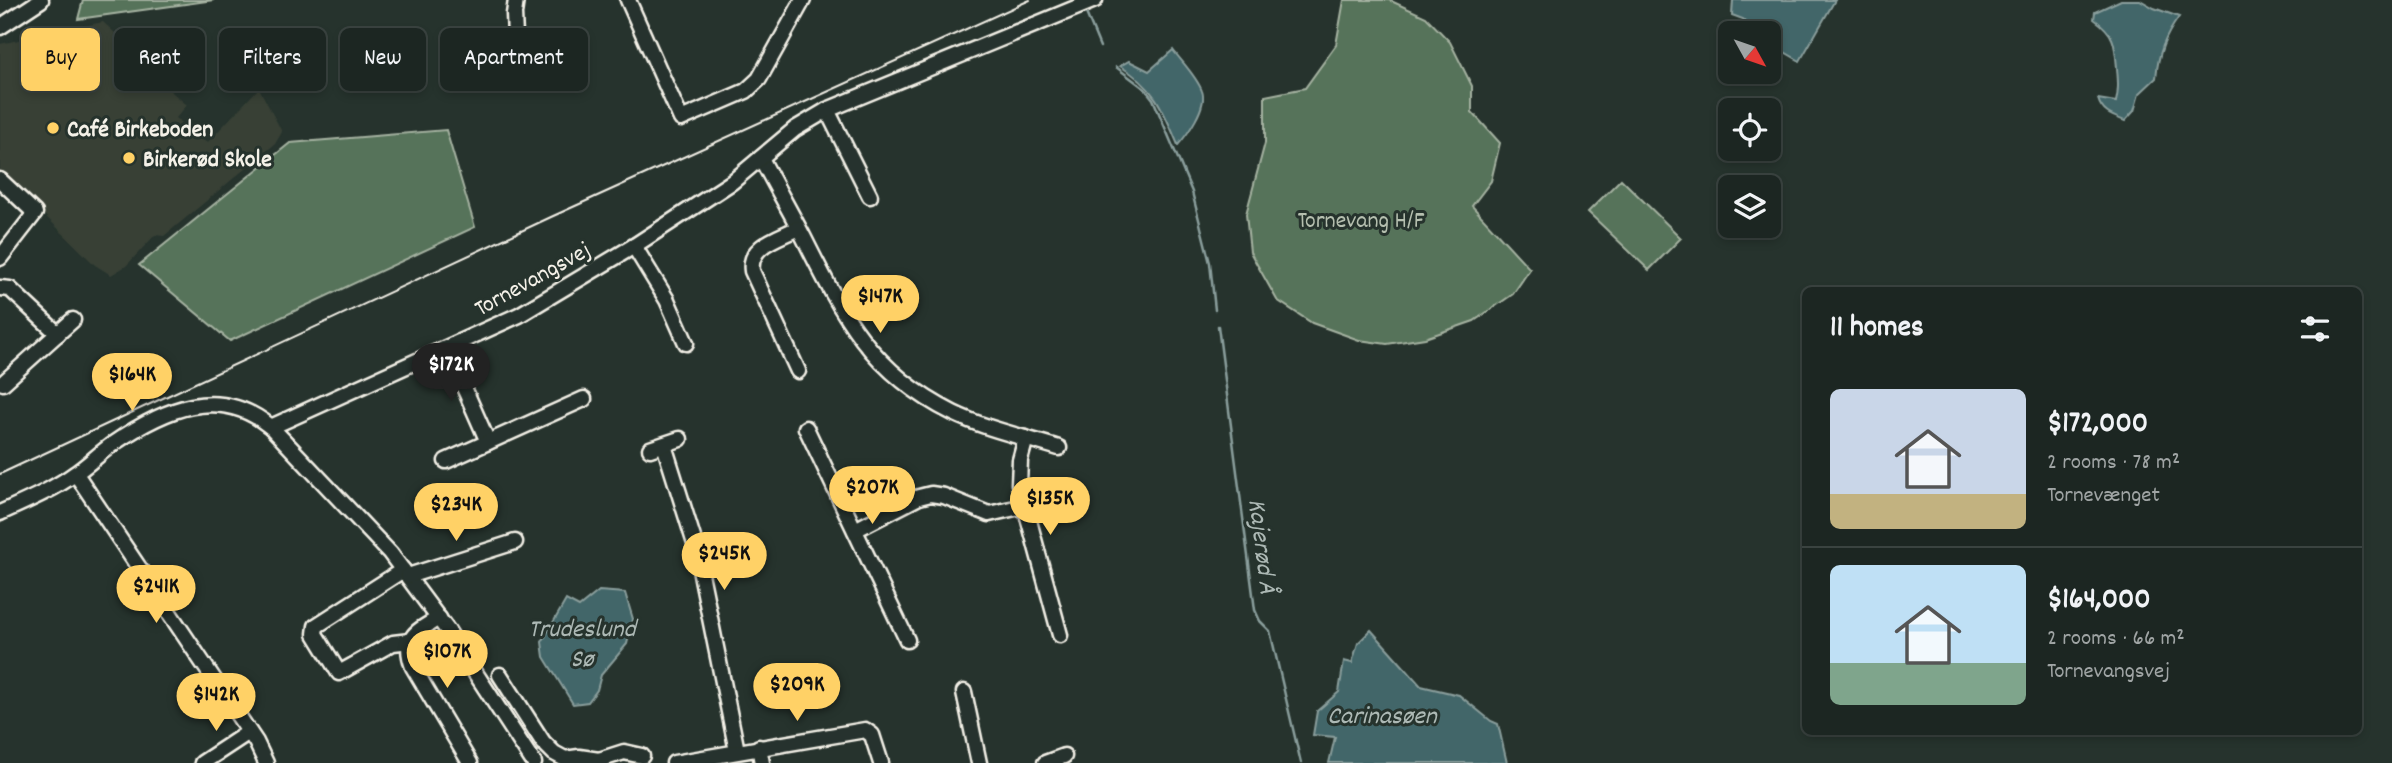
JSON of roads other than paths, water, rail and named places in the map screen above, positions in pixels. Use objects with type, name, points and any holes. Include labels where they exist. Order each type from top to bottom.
[{"type":"street","points":[[0,27],[41,0]]},
{"type":"street","points":[[515,28],[516,0]]},
{"type":"street","points":[[628,0],[681,119],[746,91],[759,79],[803,0]]},
{"type":"street","name":"Tornevangsvej","points":[[271,427],[519,315],[634,246],[732,182],[796,129],[827,110],[1095,0]]},
{"type":"street","points":[[827,110],[870,196]]},
{"type":"street","points":[[761,158],[838,306],[856,335],[877,359],[918,393],[954,414],[1059,449]]},
{"type":"street","points":[[0,180],[35,214],[0,258]]},
{"type":"street","points":[[798,228],[757,249],[750,262],[798,371]]},
{"type":"street","points":[[634,246],[667,300],[686,344]]},
{"type":"street","points":[[0,288],[10,289],[58,334]]},
{"type":"street","points":[[3,383],[73,320]]},
{"type":"street","points":[[447,349],[488,442]]},
{"type":"street","points":[[446,461],[584,400]]},
{"type":"street","points":[[0,513],[54,488],[130,433],[180,408],[199,403],[217,403],[238,407],[258,416],[406,573],[439,618],[534,763]]},
{"type":"street","points":[[806,428],[907,640]]},
{"type":"street","points":[[1026,438],[1018,473],[1024,506],[1060,635]]},
{"type":"street","points":[[680,439],[657,447],[695,544],[737,751]]},
{"type":"street","points":[[76,474],[266,763]]},
{"type":"street","points":[[855,530],[919,497],[931,494],[944,496],[989,514],[1024,506]]},
{"type":"street","points":[[410,641],[393,643],[339,673],[314,634],[316,626],[406,573],[515,542]]},
{"type":"street","points":[[439,618],[416,632],[410,641],[408,652],[413,667],[470,763]]},
{"type":"street","points":[[500,675],[543,742],[554,753],[565,758],[579,757],[599,762],[624,752],[642,756]]},
{"type":"street","points":[[964,692],[979,763]]},
{"type":"street","points":[[674,763],[865,730],[872,735],[881,763]]},
{"type":"street","points":[[202,763],[248,732]]},
{"type":"street","points":[[759,747],[762,763]]},
{"type":"street","points":[[1045,763],[1064,756]]},
{"type":"water","points":[[1733,0],[1835,0],[1800,61],[1782,51],[1782,21],[1745,21],[1732,15]]},
{"type":"water","points":[[2121,0],[2140,0],[2179,17],[2163,46],[2156,78],[2139,94],[2134,111],[2125,121],[2105,111],[2098,99],[2116,102],[2118,81],[2113,40],[2094,19],[2095,12]]},
{"type":"water","points":[[1173,50],[1197,80],[1203,97],[1196,120],[1178,145],[1168,120],[1150,91],[1120,66],[1129,61],[1149,71]]},
{"type":"water","name":"Trudeslund Sø","points":[[599,591],[625,593],[633,619],[627,644],[601,675],[597,690],[588,702],[573,704],[544,657],[542,642],[566,600],[579,607]]},
{"type":"water","name":"Carinasøen","points":[[1371,630],[1421,686],[1459,695],[1498,724],[1507,763],[1329,763],[1335,737],[1313,735],[1317,711],[1339,692],[1344,661],[1352,663],[1358,643]]},
{"type":"waterway","name":"Kajerød Å","points":[[1086,13],[1100,47]]},
{"type":"waterway","name":"Kajerød Å","points":[[1116,67],[1145,89],[1153,99],[1192,192],[1210,263],[1215,310]]},
{"type":"waterway","name":"Kajerød Å","points":[[1218,326],[1255,610],[1260,621],[1270,631],[1301,763]]},
{"type":"tram line","points":[[0,474],[551,217],[1030,0]]},
{"type":"place","name":"Café Birkeboden","points":[[53,128]]},
{"type":"place","name":"Birkerød Skole","points":[[129,158]]},
{"type":"park label","name":"Tornevang H/F","points":[[1361,219]]}]
